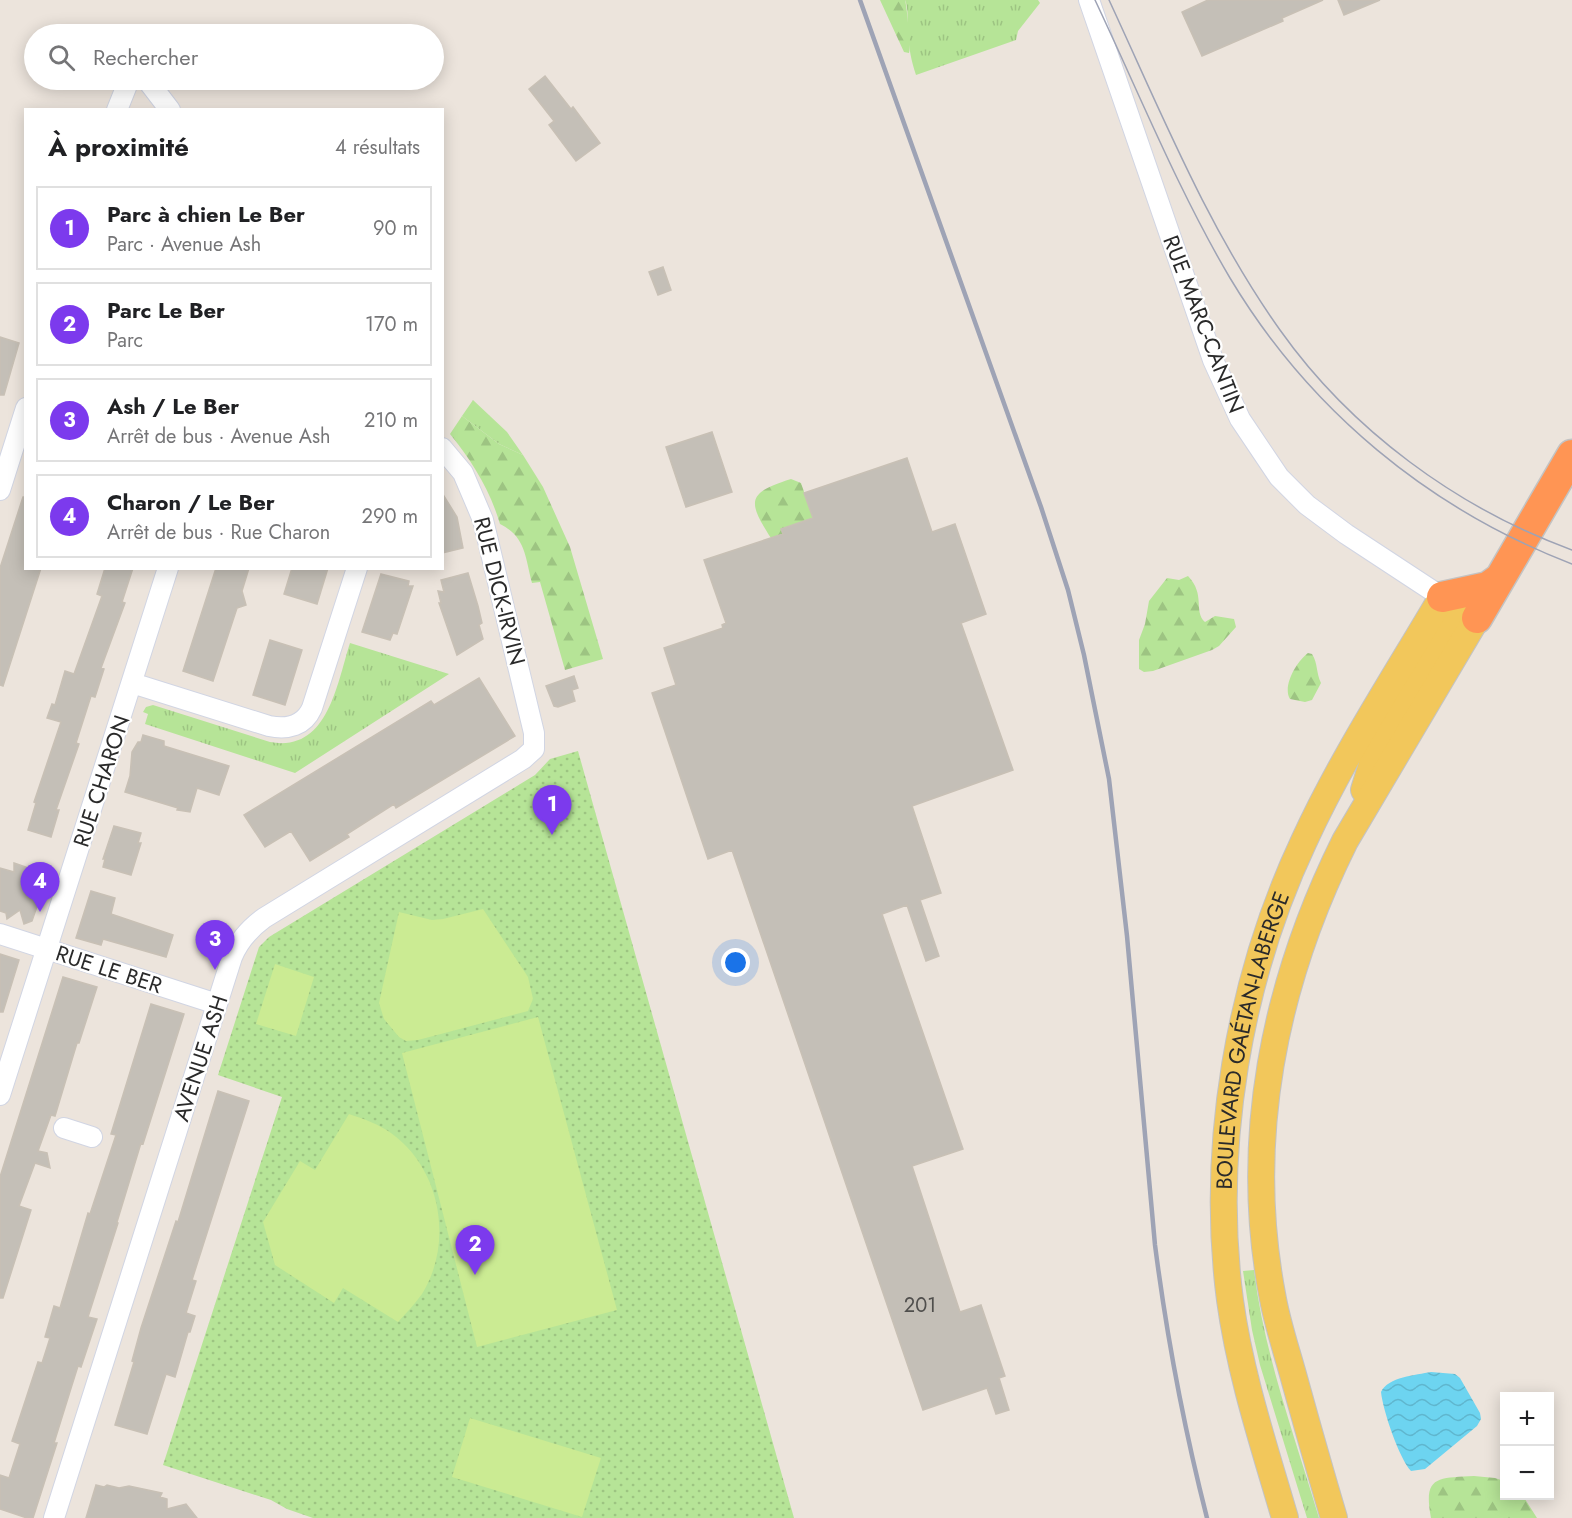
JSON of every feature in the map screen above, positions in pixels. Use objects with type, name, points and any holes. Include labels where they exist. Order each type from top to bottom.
[{"type":"highway","points":[[1459,607],[1499,579],[1572,455]]},
{"type":"highway","points":[[1459,607],[1499,579]]},
{"type":"main road","name":"BOULEVARD GAÉTAN-LABERGE","points":[[1334,1518],[1273,1299],[1262,1208],[1262,1155],[1267,1086],[1285,996],[1309,922],[1345,841],[1459,607]]},
{"type":"main road","name":"BOULEVARD GAÉTAN-LABERGE","points":[[1285,1518],[1246,1379],[1228,1283],[1226,1157],[1228,1122],[1237,1057],[1261,953],[1303,843],[1337,777],[1459,607]]},
{"type":"street","name":"RUE MARC-CANTIN","points":[[1089,0],[1214,360],[1240,419],[1279,477],[1307,505],[1346,534],[1459,607]]},
{"type":"street","points":[[118,108],[125,90]]},
{"type":"street","points":[[155,90],[168,108]]},
{"type":"street","points":[[0,490],[24,414]]},
{"type":"street","name":"RUE DICK-IRVIN","points":[[444,450],[462,473],[483,520],[536,744]]},
{"type":"street","name":"RUE CHARON","points":[[0,1095],[167,570]]},
{"type":"street","points":[[132,682],[269,726],[282,728],[296,725],[305,719],[312,708],[356,570]]},
{"type":"street","name":"AVENUE ASH","points":[[54,1518],[235,950],[243,937],[254,926],[523,759],[532,753],[536,744]]},
{"type":"street","name":"RUE LE BER","points":[[0,934],[218,1004]]},
{"type":"street","points":[[64,1128],[92,1137]]},
{"type":"green space","points":[[880,0],[905,0],[909,28],[909,53],[904,52]]},
{"type":"green space","points":[[905,0],[1038,0],[1040,3],[1018,31],[1016,40],[916,75],[910,49]]},
{"type":"green space","points":[[473,400],[507,432],[523,455],[499,444],[462,416]]},
{"type":"green space","points":[[462,416],[499,444],[523,455],[543,487],[570,547],[603,659],[565,670],[540,582],[532,583],[526,556],[520,542],[509,529],[500,524],[479,476],[450,434]]},
{"type":"green space","points":[[791,479],[801,483],[813,518],[782,529],[783,534],[771,538],[758,515],[755,507],[756,500],[759,494],[766,489]]},
{"type":"green space","points":[[1188,576],[1197,590],[1200,613],[1205,622],[1215,616],[1234,619],[1236,627],[1219,646],[1212,650],[1153,671],[1144,672],[1139,669],[1139,640],[1145,624],[1149,601],[1167,578],[1179,580]]},
{"type":"green space","points":[[350,643],[449,674],[295,773],[145,724],[148,714],[143,712],[146,707],[153,705],[270,742],[290,743],[305,737],[327,712]]},
{"type":"green space","points":[[1308,653],[1314,657],[1321,683],[1312,700],[1305,702],[1290,699],[1289,681],[1299,662]]},
{"type":"green space","points":[[578,751],[794,1518],[313,1518],[287,1509],[271,1500],[163,1465],[282,1097],[218,1075],[259,947],[269,937],[535,775],[550,759]]},
{"type":"green space","points":[[483,909],[528,977],[533,999],[528,1011],[418,1040],[406,1041],[399,1037],[384,1019],[379,1003],[399,912],[432,920]]},
{"type":"green space","points":[[275,964],[314,977],[296,1036],[256,1024]]},
{"type":"green space","points":[[538,1017],[617,1310],[477,1347],[402,1053]]},
{"type":"green space","points":[[349,1114],[386,1130],[408,1148],[421,1166],[431,1186],[437,1208],[438,1252],[432,1274],[422,1294],[398,1322],[343,1288],[334,1303],[275,1265],[263,1222],[300,1161],[315,1170]]},
{"type":"green space","points":[[1254,1270],[1273,1364],[1319,1518],[1307,1518],[1260,1365],[1243,1271]]},
{"type":"green space","points":[[470,1418],[601,1458],[582,1517],[452,1477]]},
{"type":"green space","points":[[1474,1476],[1500,1480],[1500,1500],[1526,1500],[1537,1518],[1431,1518],[1429,1494],[1431,1487],[1442,1479]]},
{"type":"water","points":[[1431,1372],[1455,1374],[1460,1378],[1480,1413],[1481,1419],[1477,1426],[1425,1469],[1411,1471],[1392,1434],[1381,1392],[1396,1380]]},
{"type":"building","points":[[1208,0],[1323,0],[1282,18],[1283,21],[1202,56],[1182,12]]},
{"type":"building","points":[[1338,0],[1380,0],[1344,15]]},
{"type":"building","points":[[545,76],[571,109],[573,107],[600,143],[576,161],[549,125],[554,121],[529,89]]},
{"type":"building","points":[[663,267],[671,290],[658,295],[649,272]]},
{"type":"building","points":[[0,337],[19,343],[4,395],[0,395]]},
{"type":"building","points":[[712,432],[732,492],[686,507],[666,447]]},
{"type":"building","points":[[907,458],[932,532],[955,524],[986,614],[961,623],[1013,770],[912,806],[941,893],[920,900],[939,956],[926,961],[907,905],[882,914],[963,1149],[912,1166],[960,1312],[981,1305],[1005,1376],[999,1378],[1009,1410],[996,1414],[987,1388],[923,1410],[732,850],[708,859],[652,693],[676,685],[664,648],[723,628],[722,625],[726,623],[704,560],[783,534],[781,529],[813,518],[804,493]]},
{"type":"building","points":[[444,496],[457,517],[463,548],[444,553]]},
{"type":"building","points":[[24,497],[24,570],[40,570],[3,686],[0,685],[0,568]]},
{"type":"building","points":[[104,570],[132,570],[122,602],[125,603],[101,668],[104,669],[95,697],[91,696],[76,743],[79,744],[56,810],[59,810],[51,837],[28,830],[36,803],[34,802],[61,722],[47,718],[52,704],[55,705],[65,671],[74,674],[102,596],[97,594]]},
{"type":"building","points":[[215,570],[248,570],[242,591],[246,605],[237,608],[213,681],[183,671]]},
{"type":"building","points":[[291,570],[327,570],[317,604],[284,594]]},
{"type":"building","points":[[468,573],[482,623],[479,625],[483,639],[457,655],[439,603],[441,603],[438,591],[444,592],[441,580]]},
{"type":"building","points":[[381,574],[409,581],[408,586],[413,586],[397,634],[393,633],[390,640],[362,632]]},
{"type":"building","points":[[270,640],[302,650],[285,705],[253,695]]},
{"type":"building","points":[[574,676],[578,688],[572,690],[575,701],[558,707],[554,706],[546,686]]},
{"type":"building","points":[[479,678],[515,736],[396,808],[394,804],[347,834],[349,837],[310,861],[291,831],[265,847],[244,815],[431,701],[434,705]]},
{"type":"building","points":[[143,735],[164,741],[164,746],[229,766],[219,795],[197,788],[190,812],[177,810],[178,808],[125,792],[130,776],[132,752],[138,742],[141,742]]},
{"type":"building","points":[[114,826],[141,833],[138,843],[141,843],[131,875],[103,867],[105,859],[103,859]]},
{"type":"building","points":[[14,863],[40,872],[34,889],[42,892],[32,921],[24,924],[20,910],[7,919],[6,913],[0,911],[0,868],[14,872]]},
{"type":"building","points":[[91,891],[115,898],[111,914],[173,935],[166,957],[103,939],[101,945],[76,938]]},
{"type":"building","points":[[0,954],[19,960],[3,1012],[0,1012]]},
{"type":"building","points":[[63,977],[97,987],[55,1116],[51,1115],[38,1151],[47,1153],[50,1168],[35,1163],[19,1206],[31,1210],[3,1298],[0,1298],[0,1177]]},
{"type":"building","points":[[151,1004],[184,1014],[143,1144],[141,1143],[88,1317],[97,1319],[81,1367],[78,1366],[33,1518],[27,1518],[0,1509],[0,1475],[9,1478],[20,1444],[12,1441],[38,1362],[42,1363],[50,1338],[45,1337],[54,1306],[60,1308],[88,1213],[90,1214],[116,1135],[111,1134]]},
{"type":"building","points":[[218,1091],[249,1101],[192,1280],[196,1281],[186,1313],[195,1316],[175,1377],[166,1374],[147,1434],[115,1425],[134,1362],[132,1361],[141,1328],[176,1221],[178,1222]]},
{"type":"building","points":[[96,1485],[119,1488],[129,1486],[162,1493],[160,1497],[167,1499],[167,1509],[186,1504],[197,1518],[86,1518]]},
{"type":"tram line","points":[[1095,0],[1176,176],[1211,245],[1262,326],[1297,371],[1335,412],[1377,450],[1422,484],[1469,515],[1519,541],[1572,564]]},
{"type":"tram line","points":[[1109,0],[1187,169],[1230,252],[1280,330],[1308,366],[1339,401],[1410,462],[1488,512],[1529,533],[1572,550]]},
{"type":"railway","points":[[860,0],[1041,507],[1068,590],[1084,655],[1109,779],[1127,936],[1155,1245],[1171,1349],[1207,1518]]},
{"type":"place","name":"Parc à chien Le Ber","points":[[552,835]]},
{"type":"place","name":"Charon / Le Ber","points":[[40,912]]},
{"type":"place","name":"Ash / Le Ber","points":[[215,970]]},
{"type":"place","name":"Parc Le Ber","points":[[475,1275]]}]
